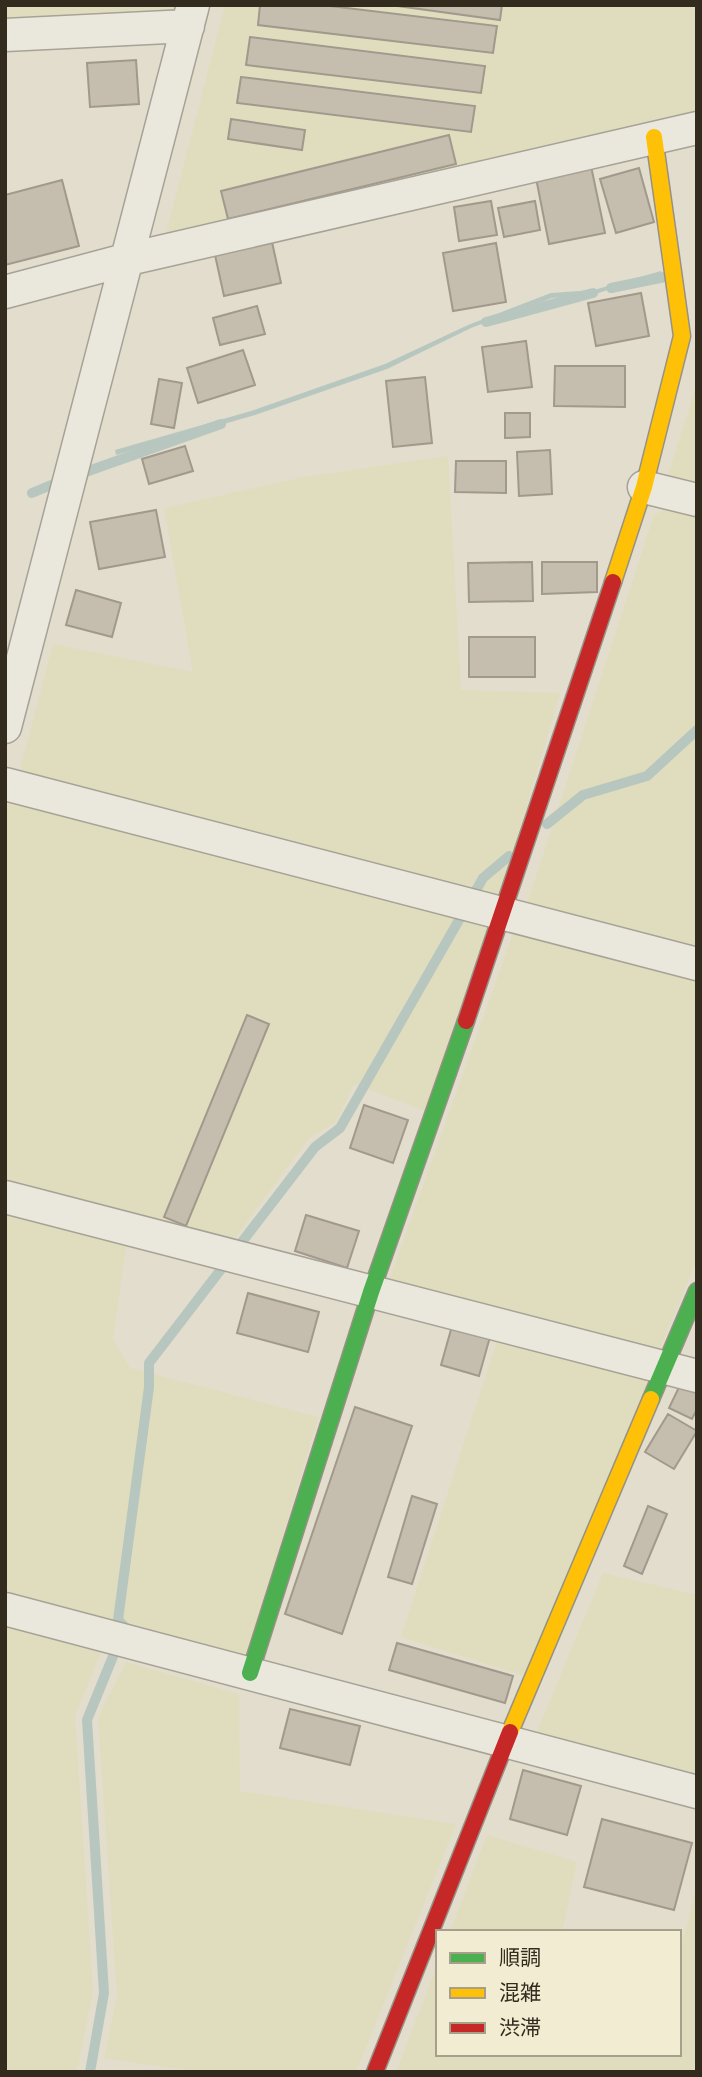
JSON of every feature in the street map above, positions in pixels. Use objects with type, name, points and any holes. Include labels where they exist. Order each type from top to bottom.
[{"type":"street","points":[[5,35],[190,16],[5,727]]},
{"type":"street","points":[[5,292],[128,259],[697,128]]},
{"type":"street","points":[[250,1673],[371,1292],[504,914],[644,487],[682,336],[654,137]]},
{"type":"street","points":[[644,487],[697,500]]},
{"type":"street","points":[[5,784],[697,964]]},
{"type":"street","points":[[5,1197],[697,1377]]},
{"type":"street","points":[[375,2072],[507,1740],[697,1291]]},
{"type":"street","points":[[5,1609],[697,1792]]},
{"type":"shaded area","points":[[5,5],[186,5],[181,26],[5,29]]},
{"type":"shaded area","points":[[225,5],[697,5],[697,113],[166,234]]},
{"type":"shaded area","points":[[661,271],[662,275],[636,280],[596,294],[552,298],[471,328],[387,369],[255,415],[116,455],[115,450],[251,411],[385,364],[468,325],[551,293],[594,290]]},
{"type":"shaded area","points":[[697,384],[697,487],[667,478]]},
{"type":"shaded area","points":[[448,456],[461,690],[560,693],[498,903],[19,774],[53,644],[193,672],[164,508],[304,477]]},
{"type":"shaded area","points":[[670,507],[697,513],[697,950],[527,904],[654,515]]},
{"type":"shaded area","points":[[10,798],[493,922],[426,1111],[354,1084],[336,1122],[309,1138],[232,1242],[5,1185],[5,817]]},
{"type":"shaded area","points":[[514,931],[697,978],[697,1260],[658,1353],[389,1281]]},
{"type":"shaded area","points":[[5,1209],[127,1241],[113,1339],[130,1368],[318,1417],[245,1663],[5,1599]]},
{"type":"shaded area","points":[[498,1338],[650,1377],[525,1676],[401,1637]]},
{"type":"shaded area","points":[[603,1573],[697,1595],[697,1779],[536,1734]]},
{"type":"shaded area","points":[[5,1624],[102,1650],[75,1716],[93,1991],[77,2072],[5,2072]]},
{"type":"shaded area","points":[[126,1662],[239,1694],[240,1791],[456,1824],[356,2072],[196,2072],[104,2058],[117,1996],[98,1717]]},
{"type":"shaded area","points":[[487,1835],[577,1862],[562,1930],[451,1930]]},
{"type":"shaded area","points":[[697,1883],[697,2072],[396,2072],[436,1968],[436,2056],[681,2056],[681,1937],[684,1937]]},
{"type":"building","points":[[260,5],[322,5],[497,26],[493,53],[258,25]]},
{"type":"building","points":[[390,5],[502,5],[500,20]]},
{"type":"building","points":[[250,37],[485,66],[481,93],[246,65]]},
{"type":"building","points":[[136,60],[139,104],[90,107],[87,63]]},
{"type":"building","points":[[241,77],[475,106],[471,132],[237,103]]},
{"type":"building","points":[[231,119],[305,130],[302,150],[228,139]]},
{"type":"building","points":[[449,135],[456,164],[228,219],[221,191]]},
{"type":"building","points":[[591,166],[605,233],[549,244],[536,178]]},
{"type":"building","points":[[639,168],[654,222],[616,233],[600,179]]},
{"type":"building","points":[[62,180],[79,246],[5,265],[5,195]]},
{"type":"building","points":[[491,201],[497,235],[459,241],[454,207]]},
{"type":"building","points":[[535,201],[540,230],[504,237],[498,208]]},
{"type":"building","points":[[272,242],[281,283],[224,296],[215,255]]},
{"type":"building","points":[[496,243],[506,302],[453,311],[443,253]]},
{"type":"building","points":[[641,293],[649,336],[596,346],[588,303]]},
{"type":"building","points":[[257,306],[265,334],[220,345],[213,318]]},
{"type":"building","points":[[526,341],[532,387],[488,392],[482,347]]},
{"type":"building","points":[[243,350],[255,385],[198,403],[187,368]]},
{"type":"building","points":[[555,366],[625,366],[625,407],[554,406]]},
{"type":"building","points":[[425,377],[432,443],[393,447],[386,381]]},
{"type":"building","points":[[159,379],[182,383],[174,428],[151,424]]},
{"type":"building","points":[[505,413],[530,413],[530,437],[505,438]]},
{"type":"building","points":[[185,446],[193,471],[149,484],[142,459]]},
{"type":"building","points":[[550,450],[552,494],[519,496],[517,452]]},
{"type":"building","points":[[456,461],[506,461],[506,493],[455,492]]},
{"type":"building","points":[[156,510],[165,557],[99,569],[90,522]]},
{"type":"building","points":[[532,562],[533,601],[469,602],[468,563]]},
{"type":"building","points":[[542,562],[597,562],[597,592],[542,594]]},
{"type":"building","points":[[76,590],[121,603],[112,637],[66,625]]},
{"type":"building","points":[[469,637],[535,637],[535,677],[469,677]]},
{"type":"building","points":[[247,1015],[269,1024],[186,1226],[164,1217]]},
{"type":"building","points":[[364,1105],[408,1120],[393,1163],[350,1148]]},
{"type":"building","points":[[306,1215],[359,1231],[347,1268],[295,1251]]},
{"type":"building","points":[[248,1293],[319,1312],[308,1352],[237,1333]]},
{"type":"building","points":[[452,1326],[490,1337],[479,1376],[441,1365]]},
{"type":"building","points":[[681,1383],[697,1390],[697,1409],[692,1419],[669,1408]]},
{"type":"building","points":[[355,1407],[412,1426],[342,1634],[285,1614]]},
{"type":"building","points":[[668,1414],[697,1431],[674,1469],[645,1452]]},
{"type":"building","points":[[412,1496],[437,1504],[412,1584],[388,1577]]},
{"type":"building","points":[[648,1506],[667,1514],[642,1574],[624,1566]]},
{"type":"building","points":[[397,1643],[513,1676],[505,1703],[389,1670]]},
{"type":"building","points":[[290,1709],[360,1726],[350,1765],[280,1748]]},
{"type":"building","points":[[523,1770],[581,1786],[567,1835],[510,1819]]},
{"type":"building","points":[[602,1819],[692,1843],[674,1910],[584,1887]]},
{"type":"waterway","points":[[611,288],[665,277]]},
{"type":"waterway","points":[[486,322],[593,293]]},
{"type":"waterway","points":[[77,475],[221,424]]},
{"type":"waterway","points":[[32,493],[63,480]]},
{"type":"waterway","points":[[547,824],[583,795],[647,776],[697,730]]},
{"type":"waterway","points":[[90,2072],[104,1993],[87,1720],[125,1627],[118,1620],[149,1387],[149,1363],[315,1147],[340,1128],[483,878],[509,856]]},
{"type":"traffic: fast","points":[[250,1673],[371,1292],[466,1021]]},
{"type":"traffic: fast","points":[[651,1399],[697,1291]]},
{"type":"traffic: slow","points":[[613,582],[644,487],[682,336],[654,137]]},
{"type":"traffic: slow","points":[[510,1732],[651,1399]]},
{"type":"traffic: jam","points":[[466,1021],[613,582]]},
{"type":"traffic: jam","points":[[375,2072],[510,1732]]}]
